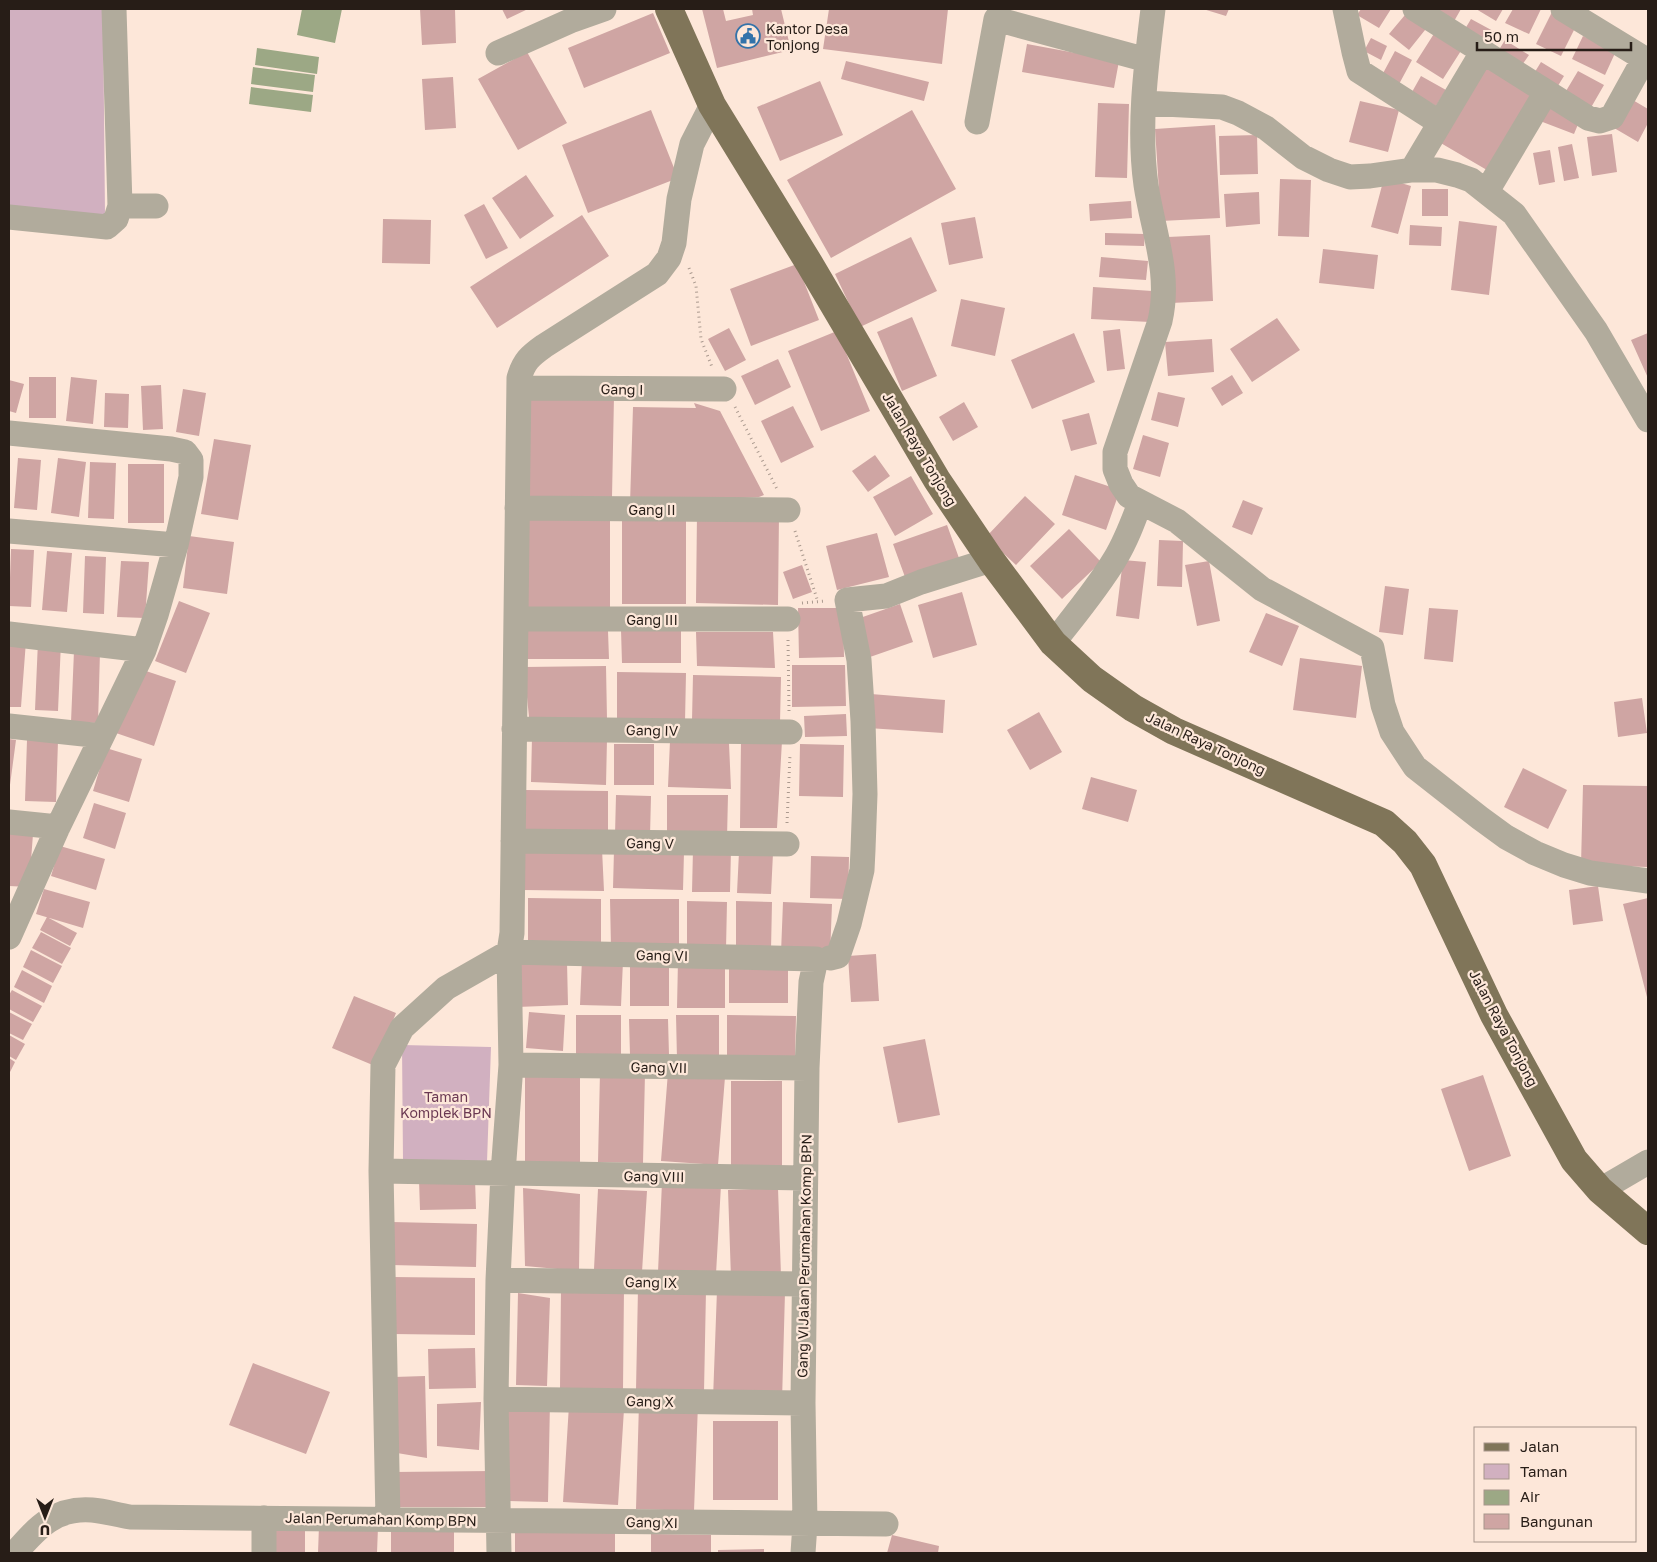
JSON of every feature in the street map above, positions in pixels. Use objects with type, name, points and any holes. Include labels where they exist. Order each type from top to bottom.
[{"type":"main road","name":"Jalan Raya Tonjong","points":[[671,10],[712,105],[814,271],[937,480],[991,560],[1053,643],[1092,679],[1133,708],[1166,727],[1384,823],[1405,842],[1423,865],[1494,1014],[1574,1160],[1622,1178],[1648,1231]]},
{"type":"street","points":[[9,217],[107,226],[116,219],[120,206],[114,9]]},
{"type":"street","points":[[498,53],[570,21],[604,9]]},
{"type":"street","points":[[1153,9],[1144,103],[1146,184],[1162,265],[1164,303],[1160,321],[1115,452],[1115,469],[1121,484],[1129,496],[1177,521],[1262,589],[1372,648],[1383,705],[1392,732],[1415,767],[1480,818],[1506,837],[1564,865],[1590,873],[1648,881]]},
{"type":"street","points":[[1345,9],[1359,70],[1440,123]]},
{"type":"street","points":[[1415,9],[1588,118],[1600,121],[1612,117],[1646,60],[1563,9]]},
{"type":"street","points":[[977,122],[996,19],[1147,60]]},
{"type":"street","points":[[1412,170],[1483,51]]},
{"type":"street","points":[[1487,191],[1546,92]]},
{"type":"street","points":[[1144,103],[1222,107],[1266,128],[1303,157],[1329,170],[1350,177],[1412,170],[1437,170],[1471,180],[1514,214],[1596,331],[1648,420]]},
{"type":"street","points":[[499,1553],[496,1399],[498,1280],[502,1173],[511,1065],[509,952],[512,933],[519,378],[530,356],[657,274],[669,258],[674,242],[679,198],[688,159],[698,132],[712,105]]},
{"type":"street","points":[[120,206],[156,206]]},
{"type":"street","name":"Gang I","points":[[520,388],[724,389]]},
{"type":"street","points":[[9,433],[171,449],[185,452],[191,460],[191,477],[176,545],[144,650],[11,925]]},
{"type":"street","points":[[1053,643],[1101,582],[1128,535],[1140,503]]},
{"type":"street","name":"Gang II","points":[[517,508],[788,510]]},
{"type":"street","points":[[9,531],[176,545]]},
{"type":"street","points":[[823,958],[838,956],[849,924],[862,870],[865,794],[863,721],[859,660],[847,600],[886,596],[921,582],[991,560]]},
{"type":"street","name":"Gang III","points":[[516,619],[788,619]]},
{"type":"street","points":[[9,634],[144,650]]},
{"type":"street","points":[[9,726],[102,736]]},
{"type":"street","name":"Gang IV","points":[[514,729],[790,732]]},
{"type":"street","points":[[9,822],[58,827]]},
{"type":"street","name":"Gang V","points":[[513,841],[786,844]]},
{"type":"street","points":[[388,1519],[381,1171],[383,1065],[402,1028],[446,988],[509,952]]},
{"type":"street","name":"Gang VI","points":[[509,952],[823,958]]},
{"type":"street","name":"Gang VIJalan Perumahan Komp BPN","points":[[803,1553],[805,1524],[803,1403],[807,1068],[811,982],[823,958]]},
{"type":"street","name":"Gang VII","points":[[511,1065],[807,1068]]},
{"type":"street","name":"Gang VIII","points":[[381,1171],[805,1178]]},
{"type":"street","name":"Gang IX","points":[[498,1280],[804,1284]]},
{"type":"street","name":"Gang X","points":[[496,1399],[803,1403]]},
{"type":"street","name":"Jalan Perumahan Komp BPN","points":[[15,1553],[44,1522],[58,1514],[74,1510],[90,1510],[130,1517],[498,1520]]},
{"type":"street","points":[[264,1518],[264,1553]]},
{"type":"street","name":"Gang XI","points":[[498,1520],[886,1524]]},
{"type":"path","points":[[674,242],[684,258],[696,286],[700,339],[710,365],[744,423],[788,510],[818,602]]},
{"type":"path","points":[[788,619],[788,606],[791,603],[847,600]]},
{"type":"green space","points":[[9,9],[103,9],[105,215],[9,206]]},
{"type":"green space","name":"Taman Komplek BPN","points":[[402,1045],[491,1047],[487,1162],[403,1161]]},
{"type":"water","points":[[302,9],[342,9],[335,43],[297,35]]},
{"type":"water","points":[[257,48],[319,57],[317,74],[255,65]]},
{"type":"water","points":[[253,67],[315,75],[313,92],[251,84]]},
{"type":"water","points":[[251,87],[313,95],[311,112],[249,104]]},
{"type":"building","points":[[420,9],[455,9],[456,43],[422,45]]},
{"type":"building","points":[[502,9],[528,9],[507,19]]},
{"type":"building","name":"Kantor Desa Tonjong","points":[[702,9],[723,9],[726,21],[753,15],[752,9],[781,9],[791,50],[717,68]]},
{"type":"building","points":[[829,9],[948,9],[942,64],[823,49]]},
{"type":"building","points":[[1203,9],[1229,9],[1226,16]]},
{"type":"building","points":[[1361,9],[1391,9],[1379,28],[1357,15]]},
{"type":"building","points":[[1410,9],[1429,25],[1409,50],[1389,34]]},
{"type":"building","points":[[1440,9],[1461,9],[1453,23],[1437,15]]},
{"type":"building","points":[[1476,9],[1503,9],[1496,21]]},
{"type":"building","points":[[1513,9],[1541,9],[1529,34],[1505,23]]},
{"type":"building","points":[[1552,12],[1577,24],[1561,56],[1536,44]]},
{"type":"building","points":[[653,13],[670,53],[584,88],[568,48]]},
{"type":"building","points":[[1471,19],[1495,32],[1486,47],[1462,34]]},
{"type":"building","points":[[1437,29],[1464,46],[1443,79],[1416,62]]},
{"type":"building","points":[[1583,36],[1616,51],[1605,75],[1572,59]]},
{"type":"building","points":[[1371,38],[1387,46],[1381,60],[1364,51]]},
{"type":"building","points":[[1505,40],[1529,55],[1520,68],[1497,53]]},
{"type":"building","points":[[1027,44],[1119,61],[1114,88],[1022,72]]},
{"type":"building","points":[[1395,51],[1412,60],[1398,86],[1381,77]]},
{"type":"building","points":[[527,52],[567,123],[518,150],[478,79]]},
{"type":"building","points":[[846,61],[929,82],[924,101],[841,79]]},
{"type":"building","points":[[1541,62],[1564,76],[1556,89],[1533,75]]},
{"type":"building","points":[[1484,64],[1538,95],[1492,173],[1439,142]]},
{"type":"building","points":[[1578,71],[1604,85],[1589,111],[1563,96]]},
{"type":"building","points":[[1421,76],[1446,90],[1436,106],[1412,92]]},
{"type":"building","points":[[453,77],[456,128],[425,130],[422,79]]},
{"type":"building","points":[[820,81],[843,135],[780,161],[757,107]]},
{"type":"building","points":[[1626,96],[1648,109],[1648,123],[1638,142],[1609,125]]},
{"type":"building","points":[[1360,101],[1399,110],[1388,152],[1349,142]]},
{"type":"building","points":[[1098,103],[1129,104],[1127,178],[1095,177]]},
{"type":"building","points":[[1546,105],[1581,117],[1574,134],[1540,121]]},
{"type":"building","points":[[651,110],[678,178],[588,213],[562,145]]},
{"type":"building","points":[[912,110],[956,189],[831,258],[787,180]]},
{"type":"building","points":[[1215,125],[1220,218],[1161,221],[1155,129]]},
{"type":"building","points":[[1612,134],[1617,172],[1592,176],[1587,137]]},
{"type":"building","points":[[1257,135],[1258,174],[1220,175],[1219,136]]},
{"type":"building","points":[[1572,144],[1579,178],[1564,181],[1558,147]]},
{"type":"building","points":[[1550,150],[1555,182],[1539,185],[1533,153]]},
{"type":"building","points":[[526,175],[554,216],[520,239],[492,198]]},
{"type":"building","points":[[1384,178],[1411,186],[1398,234],[1371,227]]},
{"type":"building","points":[[1280,179],[1311,180],[1309,237],[1278,236]]},
{"type":"building","points":[[1422,189],[1448,189],[1448,216],[1422,216]]},
{"type":"building","points":[[1259,192],[1260,224],[1226,227],[1224,194]]},
{"type":"building","points":[[1131,201],[1132,218],[1090,221],[1089,204]]},
{"type":"building","points":[[484,204],[508,248],[486,259],[464,215]]},
{"type":"building","points":[[582,215],[609,256],[497,328],[470,287]]},
{"type":"building","points":[[975,217],[983,258],[949,265],[941,223]]},
{"type":"building","points":[[383,219],[431,220],[430,264],[382,263]]},
{"type":"building","points":[[1459,221],[1497,226],[1489,295],[1451,290]]},
{"type":"building","points":[[1410,225],[1442,227],[1441,246],[1409,245]]},
{"type":"building","points":[[1105,233],[1145,234],[1144,246],[1105,245]]},
{"type":"building","points":[[1210,235],[1213,301],[1171,303],[1168,237]]},
{"type":"building","points":[[911,237],[937,291],[860,327],[835,274]]},
{"type":"building","points":[[1323,249],[1378,255],[1374,289],[1319,283]]},
{"type":"building","points":[[1101,257],[1148,261],[1146,280],[1099,277]]},
{"type":"building","points":[[797,264],[819,320],[751,346],[730,289]]},
{"type":"building","points":[[1093,287],[1152,291],[1150,322],[1091,319]]},
{"type":"building","points":[[961,299],[1005,308],[995,356],[951,346]]},
{"type":"building","points":[[912,317],[937,376],[902,391],[877,332]]},
{"type":"building","points":[[1277,318],[1300,350],[1252,382],[1230,349]]},
{"type":"building","points":[[729,328],[746,360],[725,371],[708,339]]},
{"type":"building","points":[[1120,329],[1125,369],[1107,371],[1103,331]]},
{"type":"building","points":[[837,331],[870,411],[821,431],[788,351]]},
{"type":"building","points":[[1074,333],[1095,382],[1032,409],[1011,360]]},
{"type":"building","points":[[1648,333],[1648,378],[1631,340]]},
{"type":"building","points":[[1212,339],[1214,372],[1168,376],[1165,342]]},
{"type":"building","points":[[778,359],[791,387],[755,405],[741,376]]},
{"type":"building","points":[[1232,375],[1243,393],[1222,406],[1211,388]]},
{"type":"building","points":[[29,377],[56,377],[56,418],[29,418]]},
{"type":"building","points":[[71,377],[97,380],[93,424],[66,421]]},
{"type":"building","points":[[9,380],[24,384],[16,413],[9,411]]},
{"type":"building","points":[[161,385],[163,429],[143,430],[141,386]]},
{"type":"building","points":[[183,389],[206,393],[199,436],[176,432]]},
{"type":"building","points":[[1158,392],[1185,398],[1178,427],[1151,420]]},
{"type":"building","points":[[105,393],[129,394],[128,428],[104,427]]},
{"type":"building","points":[[524,395],[614,396],[612,497],[523,496]]},
{"type":"building","points":[[964,402],[978,427],[953,441],[939,417]]},
{"type":"building","points":[[694,403],[720,411],[764,495],[759,497],[630,504],[633,407],[696,408]]},
{"type":"building","points":[[793,406],[814,447],[781,463],[761,421]]},
{"type":"building","points":[[1089,413],[1097,444],[1071,451],[1062,420]]},
{"type":"building","points":[[1143,435],[1169,443],[1160,477],[1133,469]]},
{"type":"building","points":[[214,439],[251,445],[238,520],[201,514]]},
{"type":"building","points":[[875,455],[890,476],[868,492],[852,471]]},
{"type":"building","points":[[18,458],[41,460],[37,510],[14,508]]},
{"type":"building","points":[[58,458],[86,462],[79,517],[51,513]]},
{"type":"building","points":[[90,462],[116,463],[114,519],[88,518]]},
{"type":"building","points":[[128,464],[164,464],[164,523],[128,523]]},
{"type":"building","points":[[1075,475],[1120,490],[1106,530],[1062,515]]},
{"type":"building","points":[[911,476],[933,514],[895,536],[873,497]]},
{"type":"building","points":[[1025,496],[1055,524],[1016,565],[986,537]]},
{"type":"building","points":[[1243,500],[1263,508],[1252,535],[1232,527]]},
{"type":"building","points":[[522,511],[610,511],[610,607],[522,607]]},
{"type":"building","points":[[697,513],[779,514],[778,605],[696,603]]},
{"type":"building","points":[[622,514],[686,514],[686,604],[622,604]]},
{"type":"building","points":[[947,525],[959,558],[905,577],[893,544]]},
{"type":"building","points":[[1069,529],[1101,562],[1062,599],[1030,566]]},
{"type":"building","points":[[877,533],[889,577],[837,590],[826,546]]},
{"type":"building","points":[[189,536],[234,542],[227,594],[183,588]]},
{"type":"building","points":[[1159,540],[1183,541],[1182,587],[1157,586]]},
{"type":"building","points":[[11,549],[34,550],[31,607],[9,606]]},
{"type":"building","points":[[47,551],[72,553],[67,612],[42,610]]},
{"type":"building","points":[[85,556],[106,557],[104,614],[83,613]]},
{"type":"building","points":[[1123,560],[1146,562],[1139,619],[1116,616]]},
{"type":"building","points":[[121,561],[149,562],[145,618],[117,617]]},
{"type":"building","points":[[1209,561],[1220,621],[1197,626],[1185,565]]},
{"type":"building","points":[[802,565],[812,592],[793,599],[783,572]]},
{"type":"building","points":[[1385,586],[1409,589],[1403,635],[1379,632]]},
{"type":"building","points":[[962,592],[977,645],[933,658],[918,605]]},
{"type":"building","points":[[179,601],[210,613],[186,673],[155,661]]},
{"type":"building","points":[[900,604],[913,642],[870,657],[857,619]]},
{"type":"building","points":[[798,608],[843,608],[844,657],[799,658]]},
{"type":"building","points":[[1429,608],[1458,610],[1453,662],[1424,659]]},
{"type":"building","points":[[1266,613],[1299,626],[1282,666],[1249,652]]},
{"type":"building","points":[[524,628],[608,631],[609,659],[523,659]]},
{"type":"building","points":[[681,628],[681,663],[622,663],[621,630]]},
{"type":"building","points":[[696,632],[773,632],[775,668],[697,666]]},
{"type":"building","points":[[9,640],[26,641],[21,707],[9,707]]},
{"type":"building","points":[[38,641],[61,642],[58,711],[35,710]]},
{"type":"building","points":[[74,651],[100,652],[98,723],[71,722]]},
{"type":"building","points":[[1300,658],[1362,666],[1356,718],[1293,710]]},
{"type":"building","points":[[792,665],[845,665],[846,706],[792,707]]},
{"type":"building","points":[[606,666],[607,719],[529,717],[524,667]]},
{"type":"building","points":[[137,668],[176,681],[154,746],[116,733]]},
{"type":"building","points":[[617,672],[686,673],[685,722],[617,721]]},
{"type":"building","points":[[693,675],[781,677],[780,722],[692,720]]},
{"type":"building","points":[[871,694],[945,700],[943,733],[868,728]]},
{"type":"building","points":[[1642,698],[1647,733],[1618,737],[1614,702]]},
{"type":"building","points":[[1039,712],[1062,752],[1030,770],[1007,730]]},
{"type":"building","points":[[846,714],[847,736],[805,737],[804,716]]},
{"type":"building","points":[[532,737],[607,739],[606,785],[531,782]]},
{"type":"building","points":[[9,739],[16,740],[10,785],[9,785]]},
{"type":"building","points":[[741,739],[782,741],[777,828],[740,828]]},
{"type":"building","points":[[27,740],[58,741],[56,802],[25,801]]},
{"type":"building","points":[[670,741],[729,743],[731,789],[668,787]]},
{"type":"building","points":[[614,744],[654,744],[654,785],[614,785]]},
{"type":"building","points":[[800,744],[844,745],[843,797],[799,796]]},
{"type":"building","points":[[106,748],[142,759],[129,802],[93,791]]},
{"type":"building","points":[[1523,768],[1567,790],[1548,829],[1504,807]]},
{"type":"building","points":[[1091,777],[1137,790],[1128,822],[1082,809]]},
{"type":"building","points":[[1583,785],[1648,786],[1648,867],[1581,865]]},
{"type":"building","points":[[525,790],[608,791],[608,834],[524,834]]},
{"type":"building","points":[[616,795],[651,796],[650,836],[615,835]]},
{"type":"building","points":[[667,795],[728,795],[727,838],[667,837]]},
{"type":"building","points":[[94,803],[126,813],[115,849],[83,838]]},
{"type":"building","points":[[9,832],[33,834],[29,887],[9,886]]},
{"type":"building","points":[[60,846],[105,859],[96,890],[51,876]]},
{"type":"building","points":[[524,848],[602,849],[604,891],[523,890]]},
{"type":"building","points":[[693,849],[731,849],[730,892],[692,892]]},
{"type":"building","points":[[614,850],[684,852],[683,890],[613,888]]},
{"type":"building","points":[[739,852],[773,853],[771,894],[737,893]]},
{"type":"building","points":[[811,856],[849,857],[848,899],[810,898]]},
{"type":"building","points":[[1598,886],[1603,921],[1573,925],[1569,890]]},
{"type":"building","points":[[44,889],[90,902],[83,928],[36,914]]},
{"type":"building","points":[[528,898],[601,899],[601,948],[528,947]]},
{"type":"building","points":[[1648,898],[1648,1001],[1623,904]]},
{"type":"building","points":[[610,899],[679,899],[679,948],[611,948]]},
{"type":"building","points":[[687,901],[727,902],[726,949],[687,949]]},
{"type":"building","points":[[736,901],[772,902],[771,950],[736,950]]},
{"type":"building","points":[[783,902],[832,904],[830,956],[781,953]]},
{"type":"building","points":[[47,917],[77,933],[70,946],[40,930]]},
{"type":"building","points":[[41,932],[71,948],[62,964],[32,948]]},
{"type":"building","points":[[31,950],[62,966],[53,983],[23,967]]},
{"type":"building","points":[[876,954],[879,1001],[851,1002],[848,956]]},
{"type":"building","points":[[582,959],[623,961],[621,1006],[580,1005]]},
{"type":"building","points":[[678,960],[725,960],[725,1008],[677,1008]]},
{"type":"building","points":[[630,961],[669,961],[669,1006],[630,1006]]},
{"type":"building","points":[[729,961],[788,961],[788,1003],[729,1003]]},
{"type":"building","points":[[567,962],[568,1005],[517,1007],[515,964]]},
{"type":"building","points":[[22,970],[52,986],[44,1003],[14,987]]},
{"type":"building","points":[[12,990],[42,1006],[33,1022],[9,1009],[9,995]]},
{"type":"building","points":[[354,996],[396,1013],[375,1066],[332,1048]]},
{"type":"building","points":[[9,1012],[32,1024],[23,1040],[9,1033]]},
{"type":"building","points":[[529,1012],[565,1015],[563,1051],[526,1048]]},
{"type":"building","points":[[576,1015],[621,1015],[621,1056],[576,1056]]},
{"type":"building","points":[[676,1015],[719,1015],[719,1058],[677,1059]]},
{"type":"building","points":[[727,1015],[796,1016],[795,1060],[727,1059]]},
{"type":"building","points":[[629,1019],[668,1019],[669,1055],[630,1055]]},
{"type":"building","points":[[9,1035],[25,1044],[16,1060],[9,1056]]},
{"type":"building","points":[[925,1039],[940,1115],[898,1123],[883,1047]]},
{"type":"building","points":[[9,1058],[15,1062],[9,1074]]},
{"type":"building","points":[[525,1068],[580,1068],[580,1162],[525,1162]]},
{"type":"building","points":[[600,1072],[645,1073],[643,1163],[598,1162]]},
{"type":"building","points":[[668,1072],[725,1077],[718,1165],[661,1161]]},
{"type":"building","points":[[1483,1075],[1511,1156],[1469,1171],[1441,1089]]},
{"type":"building","points":[[731,1081],[782,1081],[782,1173],[731,1173]]},
{"type":"building","points":[[475,1179],[476,1209],[420,1210],[419,1180]]},
{"type":"building","points":[[662,1182],[721,1185],[716,1274],[658,1272]]},
{"type":"building","points":[[523,1188],[580,1194],[579,1271],[525,1266]]},
{"type":"building","points":[[778,1188],[781,1276],[731,1278],[728,1190]]},
{"type":"building","points":[[598,1189],[647,1191],[642,1272],[594,1269]]},
{"type":"building","points":[[392,1222],[477,1224],[476,1267],[391,1265]]},
{"type":"building","points":[[393,1277],[475,1278],[475,1335],[392,1334]]},
{"type":"building","points":[[561,1287],[624,1288],[623,1389],[560,1388]]},
{"type":"building","points":[[638,1288],[706,1290],[704,1392],[636,1390]]},
{"type":"building","points":[[717,1290],[785,1292],[782,1401],[713,1399]]},
{"type":"building","points":[[518,1293],[550,1298],[547,1386],[516,1385]]},
{"type":"building","points":[[475,1348],[476,1388],[429,1389],[428,1349]]},
{"type":"building","points":[[253,1363],[330,1392],[306,1454],[229,1425]]},
{"type":"building","points":[[425,1376],[427,1458],[397,1453],[394,1377]]},
{"type":"building","points":[[508,1401],[550,1402],[548,1502],[506,1501]]},
{"type":"building","points":[[481,1402],[479,1450],[437,1446],[437,1404]]},
{"type":"building","points":[[639,1403],[698,1404],[694,1511],[636,1509]]},
{"type":"building","points":[[569,1405],[624,1409],[618,1505],[563,1502]]},
{"type":"building","points":[[713,1421],[778,1421],[778,1500],[713,1500]]},
{"type":"building","points":[[493,1471],[493,1507],[394,1507],[393,1472]]},
{"type":"building","points":[[305,1524],[305,1553],[273,1553],[273,1526]]},
{"type":"building","points":[[391,1524],[454,1524],[454,1553],[391,1553]]},
{"type":"building","points":[[319,1526],[378,1527],[377,1553],[318,1553]]},
{"type":"building","points":[[515,1531],[615,1532],[615,1553],[515,1553]]},
{"type":"building","points":[[651,1534],[711,1535],[711,1553],[651,1553]]},
{"type":"building","points":[[892,1535],[939,1546],[938,1553],[887,1553]]},
{"type":"building","points":[[764,1549],[764,1553],[718,1553],[718,1550]]},
{"type":"place","name":"Kantor Desa Tonjong","points":[[748,36]]}]
